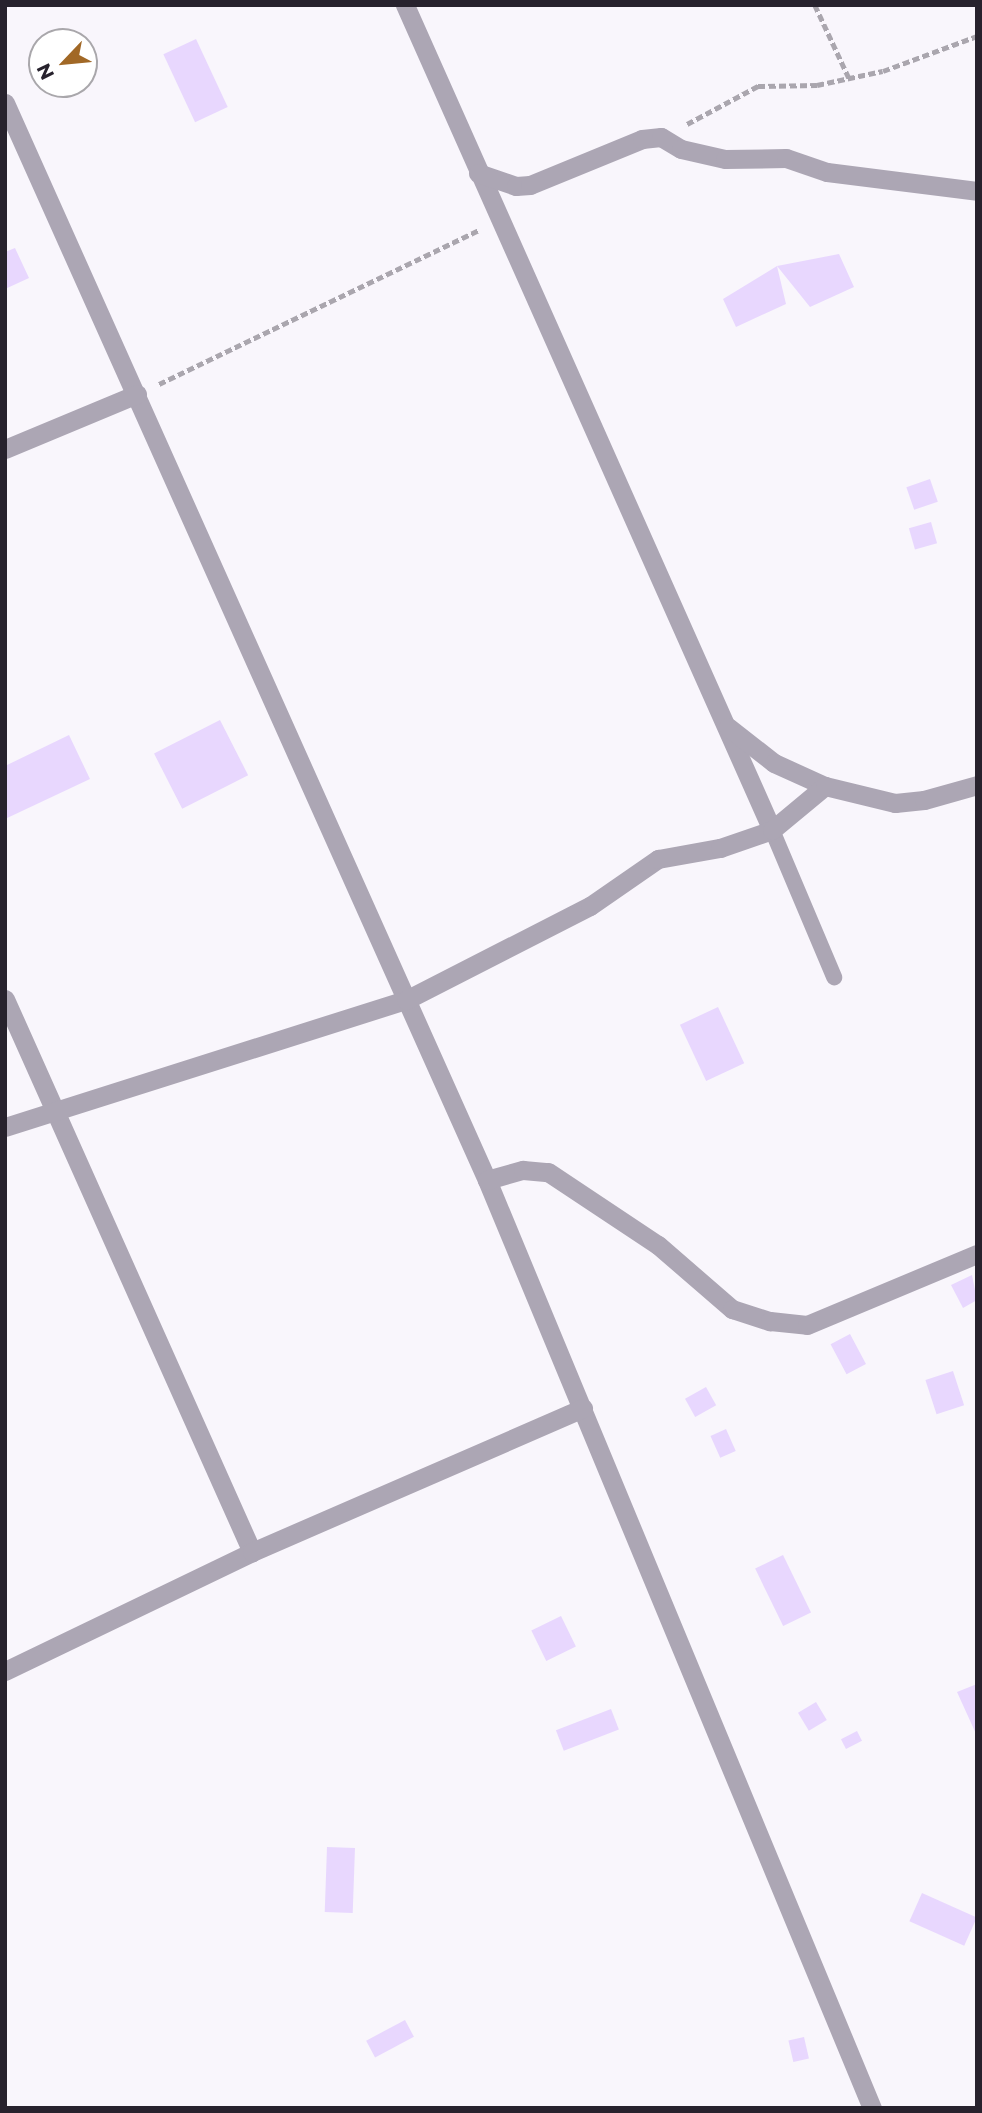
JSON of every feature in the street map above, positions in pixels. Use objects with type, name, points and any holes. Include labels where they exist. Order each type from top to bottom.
[{"type":"street","points":[[405,5],[772,830]]},
{"type":"street","points":[[5,103],[486,1180],[872,2108]]},
{"type":"street","points":[[478,173],[530,185],[642,139],[661,137],[681,149],[725,159],[786,158],[827,172],[977,191]]},
{"type":"street","points":[[5,449],[137,394]]},
{"type":"street","points":[[726,726],[774,763],[825,786],[895,803],[924,800],[977,785]]},
{"type":"street","points":[[5,1127],[406,1000],[590,906],[658,859],[720,848],[772,830],[825,786]]},
{"type":"street","points":[[5,999],[251,1552]]},
{"type":"street","points":[[486,1180],[523,1170],[548,1172],[658,1245],[732,1309],[770,1321],[807,1325],[977,1255]]},
{"type":"street","points":[[5,1671],[251,1552],[583,1408]]},
{"type":"lane","points":[[772,830],[834,977]]},
{"type":"path","points":[[815,5],[849,78]]},
{"type":"path","points":[[661,137],[758,86],[817,85],[883,71],[977,36]]},
{"type":"path","points":[[137,394],[499,221]]},
{"type":"building","points":[[196,39],[228,107],[195,122],[163,54]]},
{"type":"building","points":[[15,248],[29,278],[5,289],[5,252]]},
{"type":"building","points":[[839,254],[854,287],[810,307],[777,266]]},
{"type":"building","points":[[777,266],[786,304],[736,327],[723,299]]},
{"type":"building","points":[[930,479],[938,502],[914,510],[906,487]]},
{"type":"building","points":[[931,522],[937,543],[915,549],[909,528]]},
{"type":"building","points":[[220,720],[248,775],[182,809],[154,754]]},
{"type":"building","points":[[69,735],[90,779],[5,819],[5,766]]},
{"type":"building","points":[[718,1007],[744,1063],[706,1081],[680,1025]]},
{"type":"building","points":[[972,1275],[977,1300],[963,1308],[951,1285]]},
{"type":"building","points":[[850,1334],[866,1364],[847,1374],[831,1344]]},
{"type":"building","points":[[953,1371],[964,1405],[937,1414],[925,1380]]},
{"type":"building","points":[[706,1387],[716,1405],[695,1417],[685,1399]]},
{"type":"building","points":[[726,1429],[736,1451],[720,1458],[710,1436]]},
{"type":"building","points":[[783,1555],[811,1613],[783,1626],[755,1569]]},
{"type":"building","points":[[561,1616],[576,1647],[546,1661],[531,1630]]},
{"type":"building","points":[[977,1684],[977,1736],[957,1692]]},
{"type":"building","points":[[816,1702],[827,1720],[809,1731],[798,1713]]},
{"type":"building","points":[[611,1709],[619,1730],[564,1751],[556,1730]]},
{"type":"building","points":[[857,1731],[862,1741],[846,1749],[841,1739]]},
{"type":"building","points":[[327,1847],[355,1848],[353,1913],[325,1912]]},
{"type":"building","points":[[922,1893],[977,1917],[964,1946],[909,1921]]},
{"type":"building","points":[[405,2020],[414,2037],[375,2057],[366,2041]]},
{"type":"building","points":[[804,2037],[809,2058],[793,2062],[788,2041]]}]
